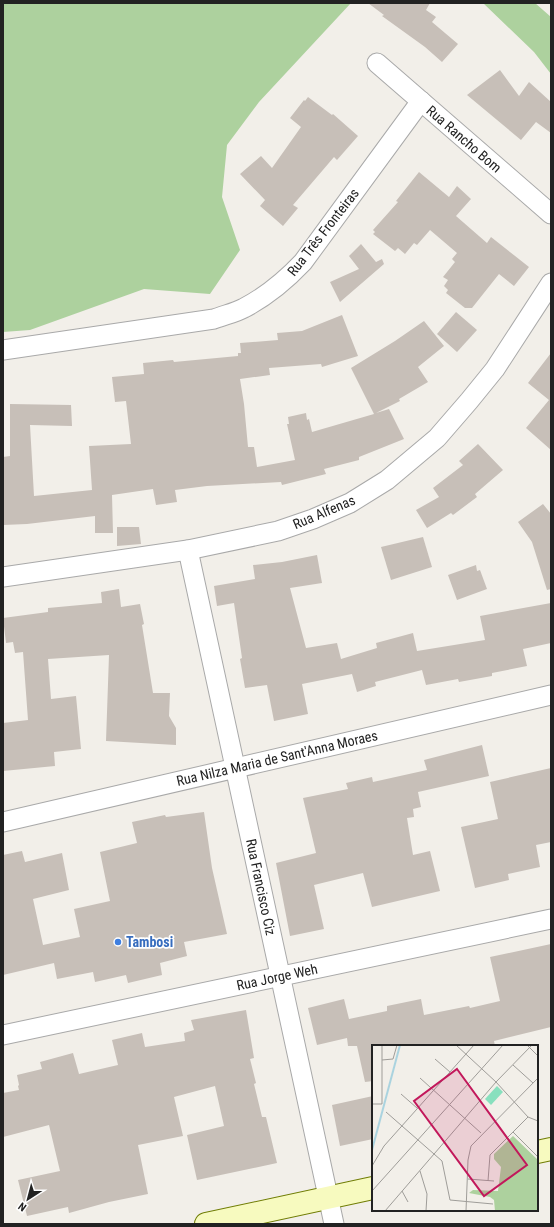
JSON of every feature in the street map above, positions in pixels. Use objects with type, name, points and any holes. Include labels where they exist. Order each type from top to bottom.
[{"type":"street","name":"Rua Rancho Bom","points":[[377,63],[551,214]]},
{"type":"street","name":"Rua Três Fronteiras","points":[[3,350],[214,319],[243,308],[262,297],[286,280],[303,262],[421,102]]},
{"type":"street","name":"Rua Alfenas","points":[[3,577],[188,550],[278,531],[350,504],[387,480],[437,438],[495,369],[551,282]]},
{"type":"street","name":"Rua Francisco Ciz","points":[[188,550],[334,1224]]},
{"type":"street","name":"Rua Nilza Maria de Sant'Anna Moraes","points":[[3,822],[551,694]]},
{"type":"street","name":"Rua Jorge Weh","points":[[3,1035],[551,919]]},
{"type":"street","points":[[538,1152],[551,1149]]},
{"type":"street","points":[[206,1224],[372,1188]]},
{"type":"green space","points":[[3,3],[351,3],[259,102],[227,145],[222,197],[240,250],[210,294],[144,289],[30,330],[3,332]]},
{"type":"green space","points":[[483,3],[535,3],[551,17],[551,74],[534,52]]},
{"type":"building","points":[[368,3],[430,3],[426,10],[436,17],[432,22],[458,44],[442,62],[425,47],[382,16],[384,15]]},
{"type":"building","points":[[500,70],[519,96],[529,82],[551,102],[551,133],[536,122],[521,140],[467,95]]},
{"type":"building","points":[[308,97],[332,115],[333,114],[358,136],[337,160],[334,157],[293,205],[298,208],[283,226],[260,206],[265,200],[240,174],[261,156],[272,168],[301,127],[290,118]]},
{"type":"building","points":[[419,172],[449,197],[457,186],[471,199],[456,216],[487,243],[491,237],[529,267],[514,286],[499,274],[472,308],[465,308],[446,293],[448,290],[444,286],[448,280],[443,277],[455,262],[452,259],[457,253],[430,230],[417,245],[414,243],[405,254],[398,248],[395,251],[373,234],[375,232],[373,230],[398,202],[396,201]]},
{"type":"building","points":[[361,244],[376,262],[382,259],[384,264],[340,302],[330,282],[359,269],[349,256]]},
{"type":"building","points":[[456,312],[477,330],[457,352],[437,334]]},
{"type":"building","points":[[342,315],[358,356],[322,367],[321,364],[269,368],[270,375],[240,379],[248,447],[254,447],[257,467],[295,460],[287,424],[289,424],[288,417],[306,413],[312,432],[374,414],[351,368],[424,321],[444,346],[418,367],[428,382],[399,399],[400,401],[376,413],[389,409],[404,439],[359,457],[359,460],[324,469],[326,474],[282,485],[281,482],[207,486],[175,490],[177,502],[156,505],[153,489],[112,495],[113,533],[95,533],[95,516],[27,524],[3,525],[3,457],[10,456],[10,404],[71,405],[72,426],[30,425],[34,496],[92,490],[89,446],[131,444],[126,401],[115,402],[112,377],[144,374],[143,363],[173,360],[174,362],[238,356],[238,353],[241,353],[240,343],[278,340],[277,333],[302,331]]},
{"type":"building","points":[[551,353],[551,450],[526,428],[549,400],[528,383]]},
{"type":"building","points":[[478,444],[503,470],[475,494],[477,497],[453,515],[451,513],[427,528],[416,510],[439,497],[433,488],[463,465],[459,461]]},
{"type":"building","points":[[543,504],[551,514],[551,589],[547,590],[532,542],[518,522]]},
{"type":"building","points":[[117,527],[139,527],[141,544],[117,546]]},
{"type":"building","points":[[423,537],[432,567],[391,580],[381,547]]},
{"type":"building","points":[[317,555],[322,583],[290,588],[306,648],[337,643],[341,659],[377,648],[376,643],[413,633],[417,651],[485,640],[480,616],[551,603],[551,643],[523,649],[527,666],[492,673],[492,676],[459,682],[458,679],[426,685],[422,670],[375,682],[376,686],[357,692],[352,674],[302,684],[308,714],[274,721],[267,685],[245,688],[240,659],[242,658],[234,603],[217,606],[214,586],[255,579],[253,565],[282,562]]},
{"type":"building","points":[[476,565],[477,571],[480,570],[487,589],[457,600],[448,575]]},
{"type":"building","points":[[119,589],[121,607],[140,604],[153,693],[170,693],[169,716],[176,728],[176,745],[106,741],[109,655],[48,659],[51,699],[76,696],[81,749],[54,752],[55,766],[3,771],[3,723],[28,720],[23,652],[15,653],[13,642],[6,643],[3,618],[48,612],[48,608],[102,603],[101,592]]},
{"type":"building","points":[[482,745],[489,776],[418,792],[421,807],[413,809],[414,817],[407,818],[413,855],[430,851],[440,891],[372,907],[363,873],[314,885],[324,929],[290,936],[276,863],[316,853],[303,798],[348,789],[346,783],[372,777],[373,782],[427,770],[424,760]]},
{"type":"building","points":[[551,768],[551,842],[536,845],[540,867],[508,874],[509,880],[475,888],[461,827],[498,819],[490,782]]},
{"type":"building","points":[[204,812],[212,868],[227,934],[184,942],[187,956],[160,963],[162,975],[128,983],[126,975],[95,982],[93,972],[57,979],[54,963],[3,975],[3,855],[22,851],[25,862],[62,853],[69,890],[33,899],[43,945],[80,937],[74,909],[110,901],[100,852],[137,843],[132,822],[165,815],[166,817]]},
{"type":"building","points":[[551,944],[551,1027],[494,1041],[495,1045],[372,1045],[372,1081],[365,1082],[357,1046],[348,1046],[347,1038],[317,1045],[308,1008],[344,999],[349,1019],[387,1011],[387,1006],[421,999],[424,1015],[469,1006],[470,1008],[500,1001],[490,957]]},
{"type":"building","points":[[246,1010],[254,1058],[250,1059],[256,1083],[254,1084],[262,1117],[266,1117],[277,1163],[197,1180],[187,1135],[224,1126],[215,1086],[174,1097],[183,1136],[138,1145],[148,1194],[109,1202],[69,1213],[68,1207],[27,1216],[18,1180],[60,1171],[49,1125],[3,1137],[3,1093],[19,1090],[17,1075],[42,1069],[40,1062],[73,1053],[79,1074],[118,1065],[112,1040],[142,1033],[145,1047],[185,1041],[184,1033],[194,1030],[191,1020]]},
{"type":"building","points":[[372,1096],[372,1139],[340,1146],[332,1105]]},
{"type":"place","name":"Tambosi","points":[[118,942]]}]
